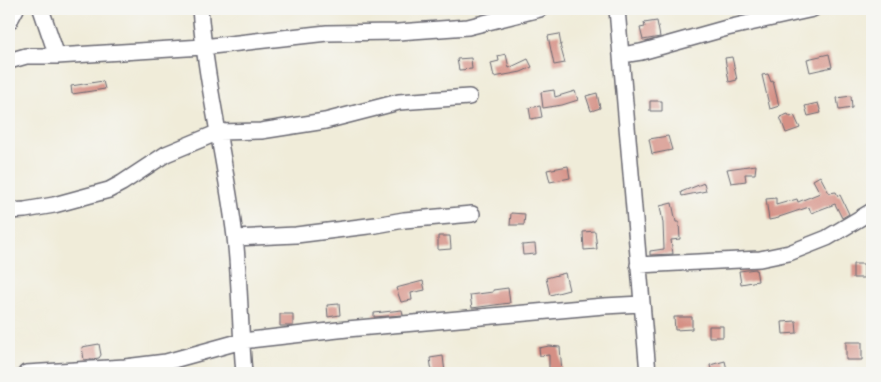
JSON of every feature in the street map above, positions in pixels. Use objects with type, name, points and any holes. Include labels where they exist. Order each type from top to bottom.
[{"type":"street","points":[[9,22],[16,9]]},
{"type":"street","points":[[40,9],[57,56]]},
{"type":"street","points":[[200,9],[203,47],[219,132],[235,238],[244,373]]},
{"type":"street","points":[[9,61],[26,56],[57,56],[203,47],[327,33],[398,32],[468,27],[540,9]]},
{"type":"street","points":[[617,9],[648,373]]},
{"type":"street","points":[[622,55],[641,52],[711,32],[813,9]]},
{"type":"street","points":[[9,211],[54,205],[110,190],[166,154],[219,132],[261,131],[325,121],[400,102],[469,97]]},
{"type":"street","points":[[638,265],[760,259],[789,253],[827,238],[872,211]]},
{"type":"street","points":[[235,238],[296,235],[404,220],[472,214]]},
{"type":"street","points":[[26,373],[125,367],[166,362],[242,342],[347,329],[641,304]]},
{"type":"building","points":[[657,21],[660,37],[643,40],[640,28],[645,27],[644,23]]},
{"type":"building","points":[[559,34],[565,63],[554,65],[548,36]]},
{"type":"building","points":[[506,54],[509,68],[528,59],[532,67],[521,72],[494,77],[491,63],[499,61],[498,56]]},
{"type":"building","points":[[829,54],[832,67],[810,72],[807,59]]},
{"type":"building","points":[[732,57],[737,80],[729,82],[725,58]]},
{"type":"building","points":[[471,58],[472,69],[459,70],[457,59]]},
{"type":"building","points":[[768,74],[771,82],[773,81],[779,106],[770,109],[762,75]]},
{"type":"building","points":[[103,81],[105,89],[72,94],[71,86]]},
{"type":"building","points":[[554,90],[555,97],[575,91],[578,100],[543,108],[541,92]]},
{"type":"building","points":[[597,93],[600,108],[591,111],[586,96]]},
{"type":"building","points":[[851,96],[852,108],[839,110],[837,98]]},
{"type":"building","points":[[650,101],[662,101],[662,111],[650,111]]},
{"type":"building","points":[[818,103],[821,113],[808,116],[805,106]]},
{"type":"building","points":[[540,106],[542,117],[531,119],[529,108]]},
{"type":"building","points":[[788,114],[790,117],[794,115],[800,128],[786,133],[780,117]]},
{"type":"building","points":[[668,136],[672,150],[652,154],[649,139]]},
{"type":"building","points":[[756,165],[755,174],[745,174],[746,181],[731,183],[727,169]]},
{"type":"building","points":[[568,166],[570,178],[550,182],[547,170]]},
{"type":"building","points":[[820,176],[829,193],[836,192],[838,196],[840,195],[849,214],[842,218],[835,204],[811,213],[809,207],[769,220],[766,199],[776,198],[776,205],[797,199],[798,202],[820,193],[813,180]]},
{"type":"building","points":[[704,183],[706,191],[682,196],[681,192]]},
{"type":"building","points":[[672,203],[676,222],[679,222],[680,239],[671,240],[673,254],[650,255],[650,251],[664,249],[660,206]]},
{"type":"building","points":[[511,213],[525,214],[524,225],[510,225]]},
{"type":"building","points":[[595,231],[597,249],[584,250],[583,232]]},
{"type":"building","points":[[438,236],[450,236],[451,249],[438,250]]},
{"type":"building","points":[[535,244],[536,254],[523,255],[522,245]]},
{"type":"building","points":[[853,264],[864,264],[864,278],[853,278]]},
{"type":"building","points":[[756,269],[758,281],[741,284],[739,271]]},
{"type":"building","points":[[565,273],[569,290],[550,295],[546,278]]},
{"type":"building","points":[[423,281],[425,290],[411,293],[412,300],[401,302],[396,288]]},
{"type":"building","points":[[508,288],[510,303],[472,308],[470,295]]},
{"type":"building","points":[[339,304],[340,315],[328,317],[327,305]]},
{"type":"building","points":[[402,310],[403,315],[374,317],[374,313]]},
{"type":"building","points":[[280,314],[293,314],[293,326],[280,326]]},
{"type":"building","points":[[674,317],[692,317],[692,329],[675,330]]},
{"type":"building","points":[[796,321],[797,333],[783,334],[782,322]]},
{"type":"building","points":[[709,326],[723,326],[723,337],[709,337]]},
{"type":"building","points":[[846,342],[862,342],[862,360],[846,360]]},
{"type":"building","points":[[99,344],[101,355],[99,358],[84,360],[82,347]]},
{"type":"building","points":[[549,346],[560,347],[562,372],[549,372],[549,355],[540,356],[539,348]]},
{"type":"building","points":[[443,356],[445,373],[432,373],[430,358]]},
{"type":"building","points":[[725,361],[727,370],[712,373],[710,365]]}]
